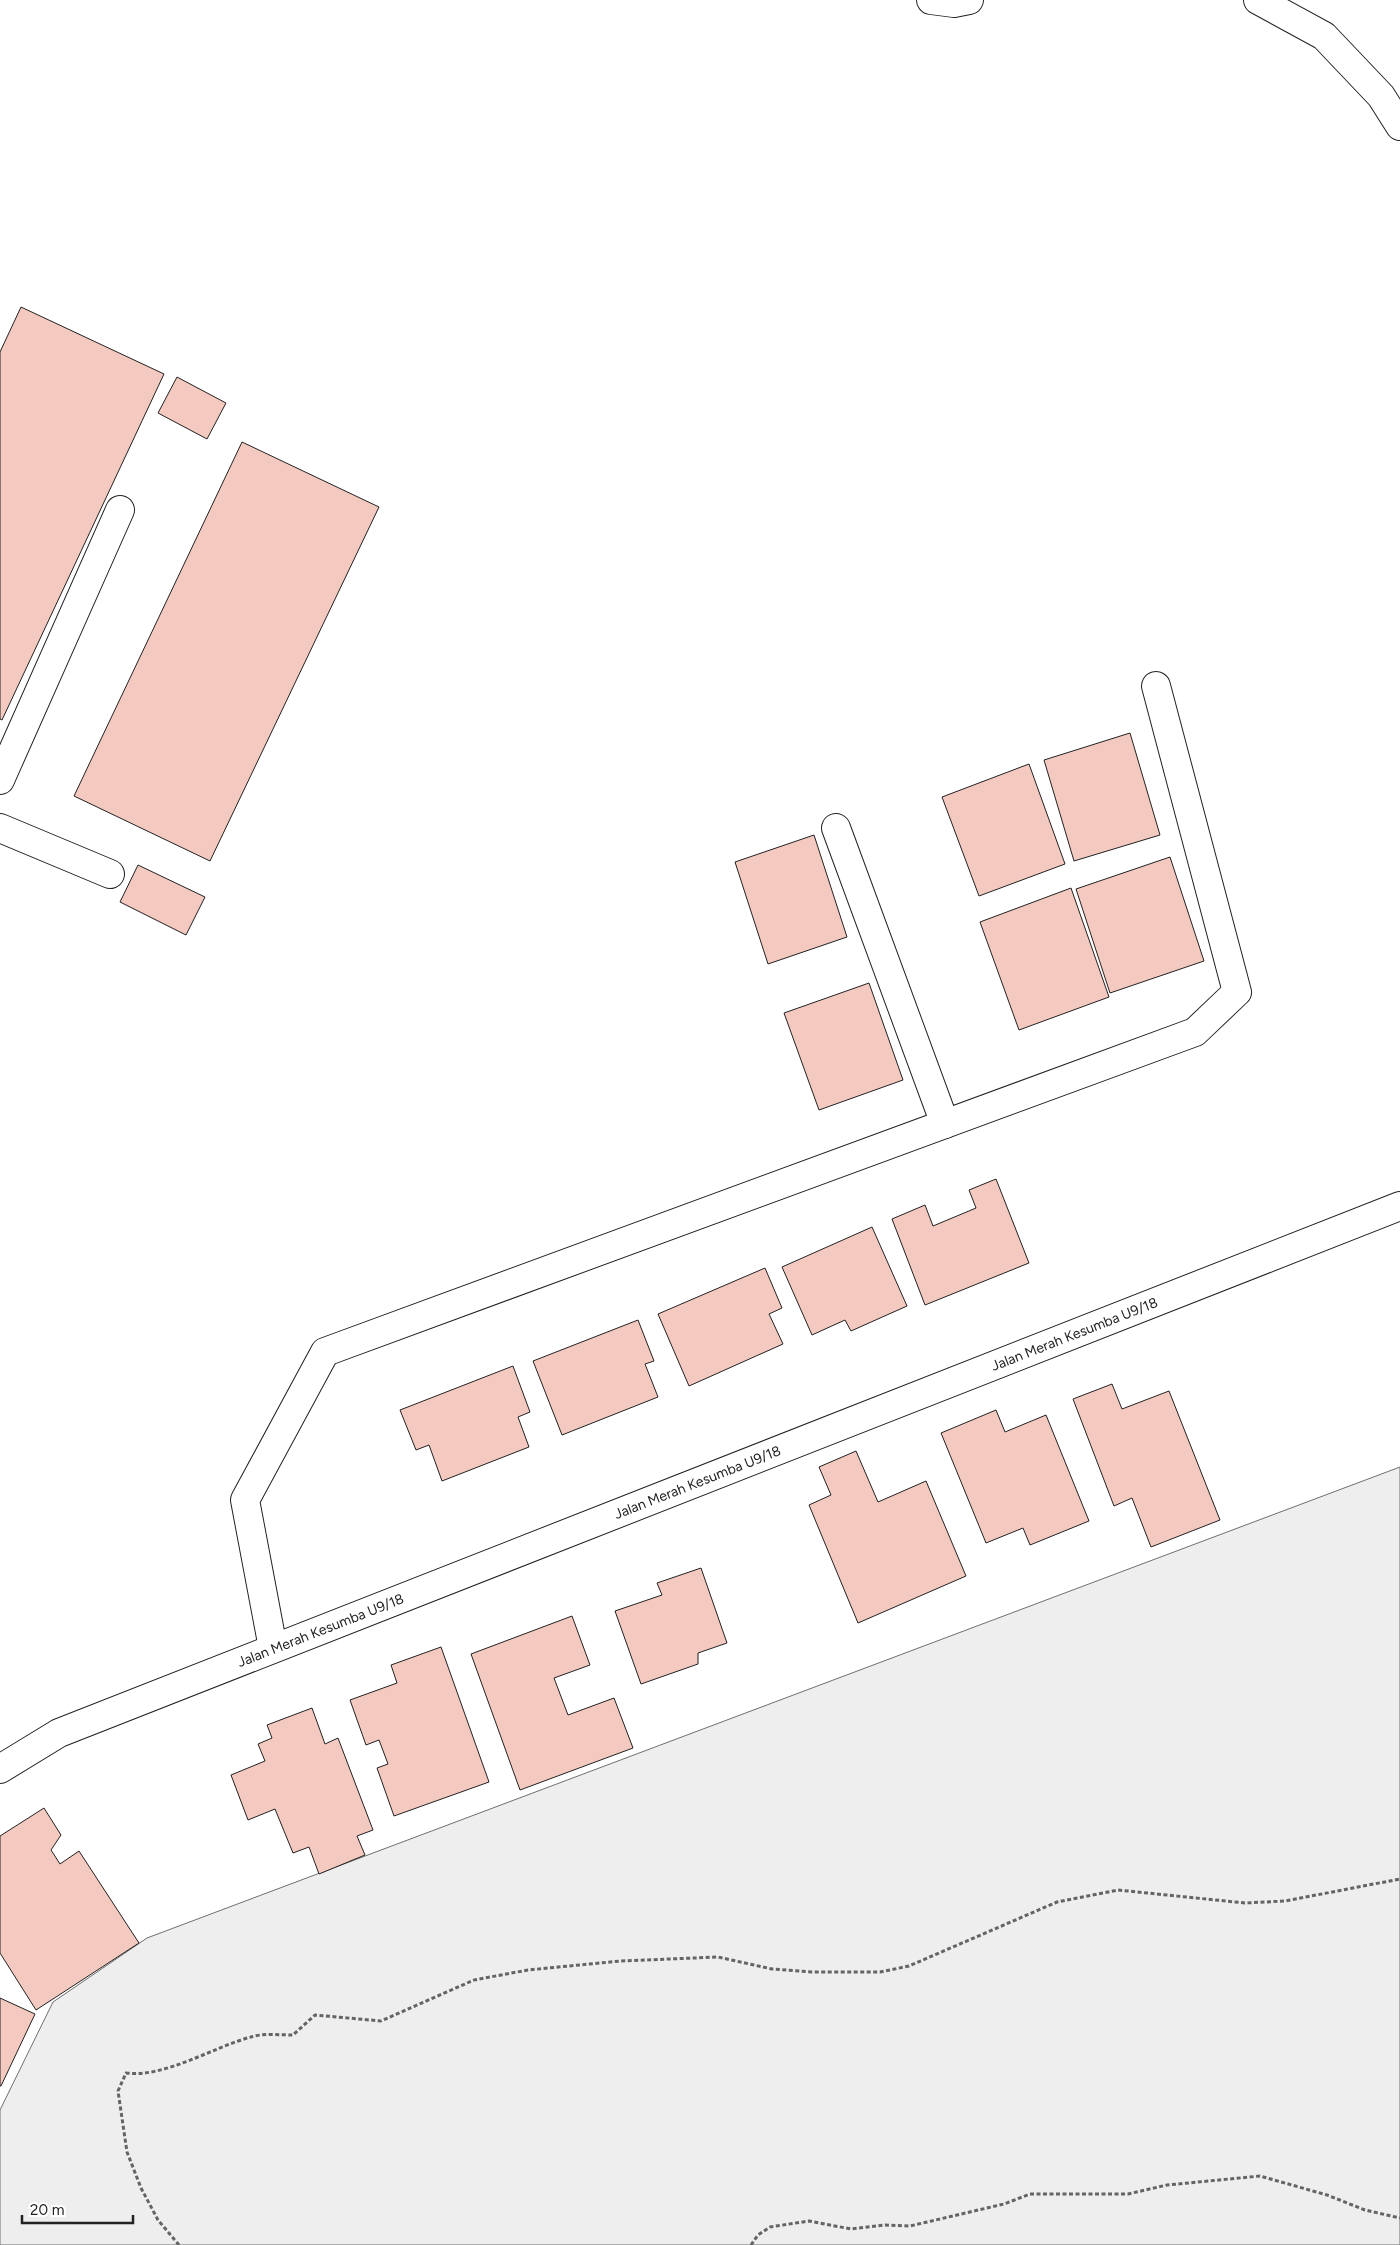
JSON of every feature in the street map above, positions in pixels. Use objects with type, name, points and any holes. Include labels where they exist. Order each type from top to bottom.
[{"type":"street","points":[[931,0],[954,3],[969,0]]},
{"type":"street","points":[[1258,0],[1324,36],[1381,96],[1400,126]]},
{"type":"street","points":[[0,780],[120,510]]},
{"type":"street","points":[[273,1648],[245,1500],[325,1352],[1195,1032],[1237,992],[1156,686]]},
{"type":"street","points":[[0,828],[110,874]]},
{"type":"street","points":[[836,828],[945,1124]]},
{"type":"street","name":"Jalan Merah Kesumba U9/18","points":[[0,1769],[59,1733],[1400,1206]]},
{"type":"path","points":[[179,2245],[158,2220],[141,2188],[127,2152],[118,2091],[126,2073],[140,2074],[170,2066],[253,2036],[293,2035],[315,2015],[381,2021],[474,1980],[528,1970],[621,1961],[718,1956],[772,1969],[812,1972],[880,1972],[909,1966],[1057,1902],[1118,1890],[1245,1903],[1285,1901],[1400,1879]]},
{"type":"path","points":[[751,2245],[758,2235],[770,2227],[809,2221],[851,2228],[885,2225],[910,2226],[1004,2204],[1030,2194],[1128,2194],[1167,2185],[1260,2176],[1327,2195],[1365,2210],[1400,2218]]},
{"type":"shaded area","points":[[1400,1467],[1400,2245],[0,2245],[0,2110],[53,2002],[147,1938]]},
{"type":"building","points":[[21,307],[164,374],[2,720],[0,719],[0,352]]},
{"type":"building","points":[[177,377],[226,403],[207,439],[158,413]]},
{"type":"building","points":[[242,442],[379,507],[210,861],[74,796]]},
{"type":"building","points":[[1130,733],[1160,835],[1074,861],[1044,760]]},
{"type":"building","points":[[1029,764],[1065,864],[979,896],[942,797]]},
{"type":"building","points":[[814,835],[847,937],[768,964],[735,862]]},
{"type":"building","points":[[1170,857],[1204,961],[1110,993],[1076,889]]},
{"type":"building","points":[[138,865],[205,897],[186,935],[120,902]]},
{"type":"building","points":[[1071,888],[1109,997],[1019,1030],[980,922]]},
{"type":"building","points":[[869,983],[903,1080],[819,1110],[784,1013]]},
{"type":"building","points":[[996,1179],[1029,1263],[925,1305],[892,1219],[925,1205],[933,1226],[976,1208],[969,1190]]},
{"type":"building","points":[[872,1227],[907,1306],[851,1331],[845,1320],[812,1335],[782,1267]]},
{"type":"building","points":[[765,1268],[782,1308],[769,1314],[783,1344],[689,1386],[658,1314]]},
{"type":"building","points":[[638,1320],[654,1361],[645,1364],[658,1397],[562,1435],[533,1361]]},
{"type":"building","points":[[513,1366],[530,1412],[518,1417],[529,1447],[442,1481],[429,1445],[416,1450],[400,1410]]},
{"type":"building","points":[[1112,1384],[1122,1409],[1169,1391],[1220,1520],[1151,1547],[1132,1498],[1114,1506],[1073,1399]]},
{"type":"building","points":[[996,1410],[1005,1432],[1046,1415],[1089,1521],[1030,1545],[1023,1528],[986,1543],[941,1433]]},
{"type":"building","points":[[856,1451],[878,1502],[926,1481],[966,1576],[858,1623],[809,1505],[831,1495],[819,1467]]},
{"type":"building","points":[[701,1568],[727,1643],[698,1653],[698,1664],[641,1684],[615,1611],[662,1595],[657,1583]]},
{"type":"building","points":[[572,1616],[590,1665],[554,1678],[568,1715],[614,1698],[633,1748],[520,1790],[471,1654]]},
{"type":"building","points":[[441,1647],[489,1782],[394,1816],[377,1768],[388,1764],[379,1740],[366,1745],[350,1700],[397,1683],[391,1665]]},
{"type":"building","points":[[312,1708],[325,1744],[338,1738],[373,1830],[357,1836],[365,1855],[319,1874],[309,1847],[293,1853],[275,1809],[248,1820],[231,1775],[265,1761],[258,1744],[272,1738],[267,1725]]},
{"type":"building","points":[[44,1808],[61,1835],[51,1850],[60,1864],[79,1851],[139,1943],[36,2010],[0,1953],[0,1836]]},
{"type":"building","points":[[0,1998],[35,2014],[1,2086],[0,2086]]}]
